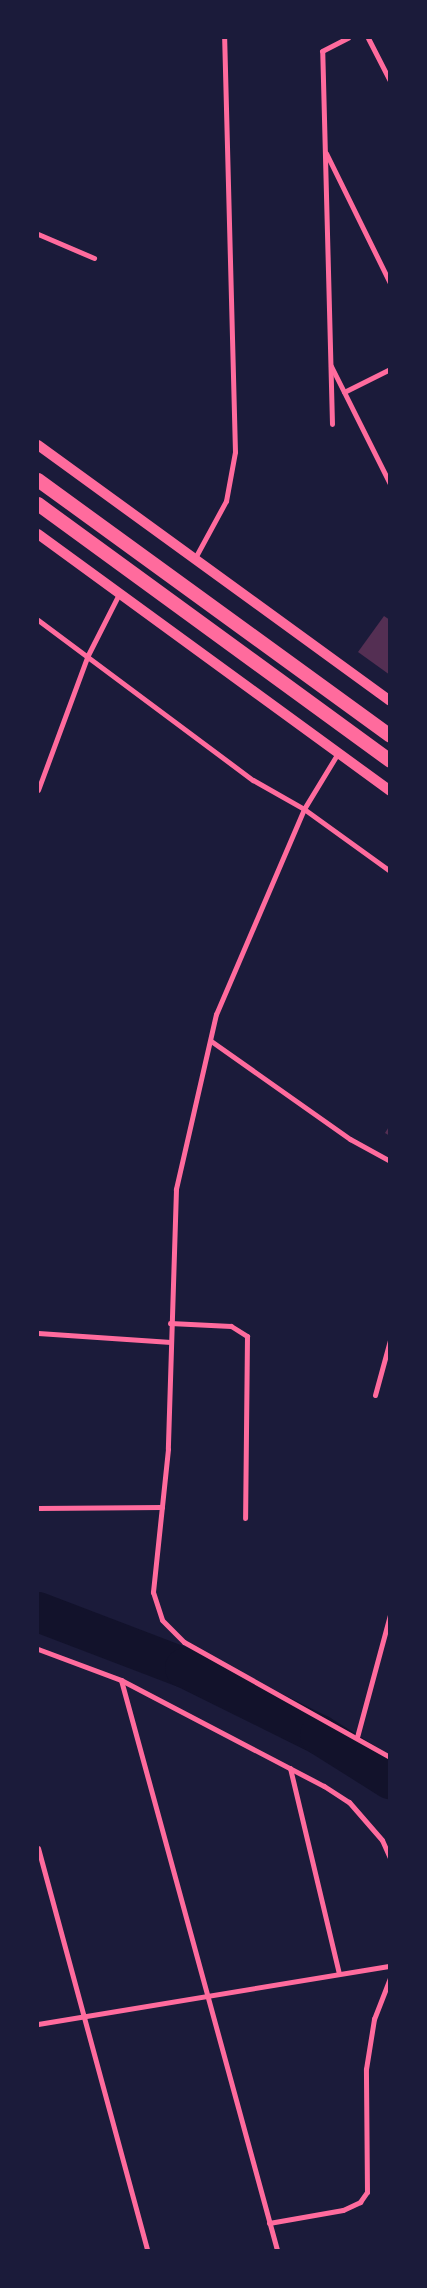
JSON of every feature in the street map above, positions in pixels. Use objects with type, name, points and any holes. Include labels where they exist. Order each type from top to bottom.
[{"type":"highway","points":[[38,480],[390,736]]},
{"type":"highway","points":[[38,504],[390,761]]},
{"type":"main road","points":[[38,445],[390,701]]},
{"type":"main road","points":[[38,534],[390,790]]},
{"type":"street","points":[[195,558],[226,501],[235,452],[224,38]]},
{"type":"street","points":[[332,424],[322,51],[342,39],[348,38]]},
{"type":"street","points":[[368,38],[390,81]]},
{"type":"street","points":[[324,151],[390,283]]},
{"type":"street","points":[[38,234],[94,258]]},
{"type":"street","points":[[330,364],[390,484]]},
{"type":"street","points":[[344,392],[390,369]]},
{"type":"street","points":[[38,790],[88,655],[119,594]]},
{"type":"street","points":[[38,620],[88,655],[253,780],[304,809],[390,871]]},
{"type":"street","points":[[338,753],[304,809],[216,1014],[176,1189],[162,1507],[152,1592],[162,1620],[184,1642],[390,1757]]},
{"type":"street","points":[[211,1041],[350,1139],[390,1161]]},
{"type":"street","points":[[170,1322],[231,1326],[247,1336],[245,1518]]},
{"type":"street","points":[[38,1333],[170,1342]]},
{"type":"street","points":[[375,1395],[390,1340]]},
{"type":"street","points":[[38,1508],[162,1507]]},
{"type":"street","points":[[357,1737],[390,1615]]},
{"type":"street","points":[[38,1649],[120,1680],[290,1768],[350,1802],[382,1840],[390,1858]]},
{"type":"street","points":[[120,1680],[276,2250]]},
{"type":"street","points":[[290,1768],[339,1973]]},
{"type":"street","points":[[38,1848],[86,2017],[147,2250]]},
{"type":"street","points":[[38,2024],[390,1966]]},
{"type":"street","points":[[269,2223],[343,2210],[360,2202],[367,2192],[366,2069],[374,2019],[390,1978]]},
{"type":"building","points":[[384,616],[390,620],[390,675],[358,652]]},
{"type":"building","points":[[390,1125],[390,1136],[385,1133]]},
{"type":"waterway","points":[[38,1612],[185,1668],[320,1735],[390,1779]]}]
